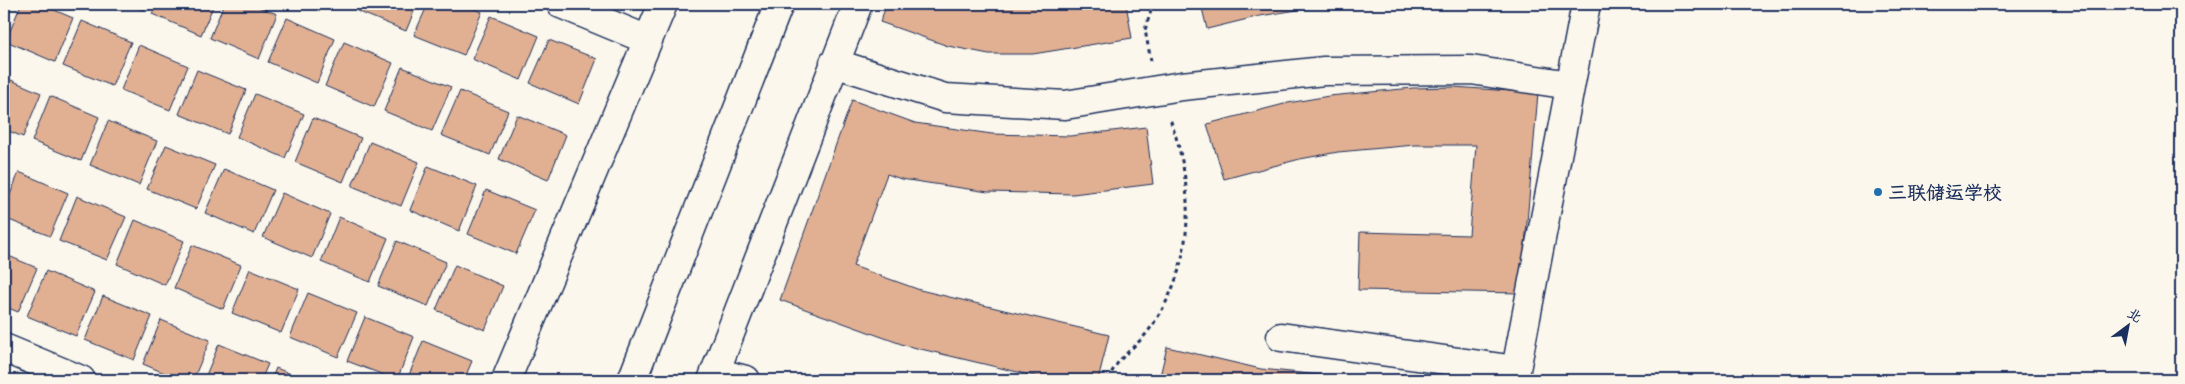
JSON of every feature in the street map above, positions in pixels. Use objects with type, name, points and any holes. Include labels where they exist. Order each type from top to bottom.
[{"type":"street","points":[[561,4],[648,40]]},
{"type":"street","points":[[506,380],[663,4]]},
{"type":"street","points":[[632,380],[779,4]]},
{"type":"street","points":[[746,380],[714,376],[858,4]]},
{"type":"street","points":[[1281,337],[1515,375],[1586,4]]},
{"type":"street","points":[[834,64],[945,98],[1064,105],[1158,90],[1324,71],[1472,70],[1570,85]]},
{"type":"street","points":[[4,348],[81,380]]},
{"type":"path","points":[[1109,380],[1110,375],[1127,353],[1148,332],[1165,305],[1181,261],[1188,217],[1186,176],[1176,137],[1158,90],[1145,30],[1153,4]]},
{"type":"building","points":[[21,4],[40,4],[73,18],[55,62],[6,41]]},
{"type":"building","points":[[128,4],[146,4],[144,10]]},
{"type":"building","points":[[157,4],[214,4],[201,35],[152,14]]},
{"type":"building","points":[[224,4],[251,4],[277,14],[259,59],[210,38]]},
{"type":"building","points":[[360,4],[417,4],[406,31],[357,11]]},
{"type":"building","points":[[428,4],[463,4],[482,12],[464,55],[414,35]]},
{"type":"building","points":[[887,4],[1126,4],[1132,38],[1033,54],[989,54],[948,46],[880,22]]},
{"type":"building","points":[[1201,4],[1334,4],[1260,16],[1207,29]]},
{"type":"building","points":[[491,16],[539,36],[521,80],[472,59]]},
{"type":"building","points":[[287,18],[335,39],[317,83],[268,62]]},
{"type":"building","points":[[82,21],[131,42],[112,86],[63,66]]},
{"type":"building","points":[[549,40],[597,59],[579,104],[530,83]]},
{"type":"building","points":[[344,42],[393,63],[374,107],[325,86]]},
{"type":"building","points":[[139,45],[188,66],[170,110],[121,90]]},
{"type":"building","points":[[402,67],[451,87],[432,131],[384,111]]},
{"type":"building","points":[[197,70],[246,90],[228,134],[179,114]]},
{"type":"building","points":[[4,77],[41,93],[23,137],[4,129]]},
{"type":"building","points":[[1454,87],[1538,93],[1521,293],[1358,290],[1360,232],[1469,235],[1476,145],[1415,145],[1338,152],[1300,159],[1224,179],[1207,124],[1288,103],[1329,96],[1413,88]]},
{"type":"building","points":[[460,91],[508,111],[490,155],[441,135]]},
{"type":"building","points":[[255,94],[304,114],[285,158],[237,137]]},
{"type":"building","points":[[50,96],[99,117],[81,161],[32,141]]},
{"type":"building","points":[[852,100],[915,123],[992,134],[1070,136],[1146,127],[1153,184],[1073,194],[988,192],[901,179],[887,174],[853,266],[920,290],[1109,335],[1098,380],[1051,380],[904,345],[780,300]]},
{"type":"building","points":[[517,115],[566,135],[548,180],[499,159]]},
{"type":"building","points":[[313,118],[361,138],[343,182],[295,162]]},
{"type":"building","points":[[108,121],[157,141],[139,185],[90,165]]},
{"type":"building","points":[[370,142],[419,162],[401,206],[352,186]]},
{"type":"building","points":[[166,145],[215,165],[196,209],[147,189]]},
{"type":"building","points":[[4,166],[10,168],[4,184]]},
{"type":"building","points":[[428,166],[477,186],[459,231],[410,210]]},
{"type":"building","points":[[224,169],[273,190],[254,234],[205,213]]},
{"type":"building","points":[[19,172],[68,193],[50,236],[4,218],[4,210]]},
{"type":"building","points":[[486,190],[535,210],[516,254],[468,234]]},
{"type":"building","points":[[282,193],[330,214],[312,258],[263,237]]},
{"type":"building","points":[[77,196],[126,217],[107,260],[59,241]]},
{"type":"building","points":[[339,217],[388,238],[370,282],[321,262]]},
{"type":"building","points":[[135,220],[184,241],[165,285],[117,264]]},
{"type":"building","points":[[397,241],[446,262],[428,306],[378,286]]},
{"type":"building","points":[[192,245],[241,265],[223,309],[174,288]]},
{"type":"building","points":[[4,254],[37,268],[18,312],[4,306]]},
{"type":"building","points":[[455,265],[503,286],[485,330],[436,310]]},
{"type":"building","points":[[250,269],[299,289],[281,333],[232,313]]},
{"type":"building","points":[[46,271],[95,292],[76,336],[27,316]]},
{"type":"building","points":[[308,293],[357,313],[338,357],[290,337]]},
{"type":"building","points":[[103,296],[152,316],[134,360],[85,340]]},
{"type":"building","points":[[365,317],[414,337],[397,380],[347,361]]},
{"type":"building","points":[[161,320],[210,340],[193,380],[181,380],[143,364]]},
{"type":"building","points":[[423,341],[472,361],[464,380],[407,380]]},
{"type":"building","points":[[219,344],[268,364],[261,380],[204,380]]},
{"type":"building","points":[[1167,347],[1261,369],[1369,380],[1159,380]]},
{"type":"building","points":[[276,368],[306,380],[271,380]]},
{"type":"place","name":"三联储运学校","points":[[1878,192]]}]
